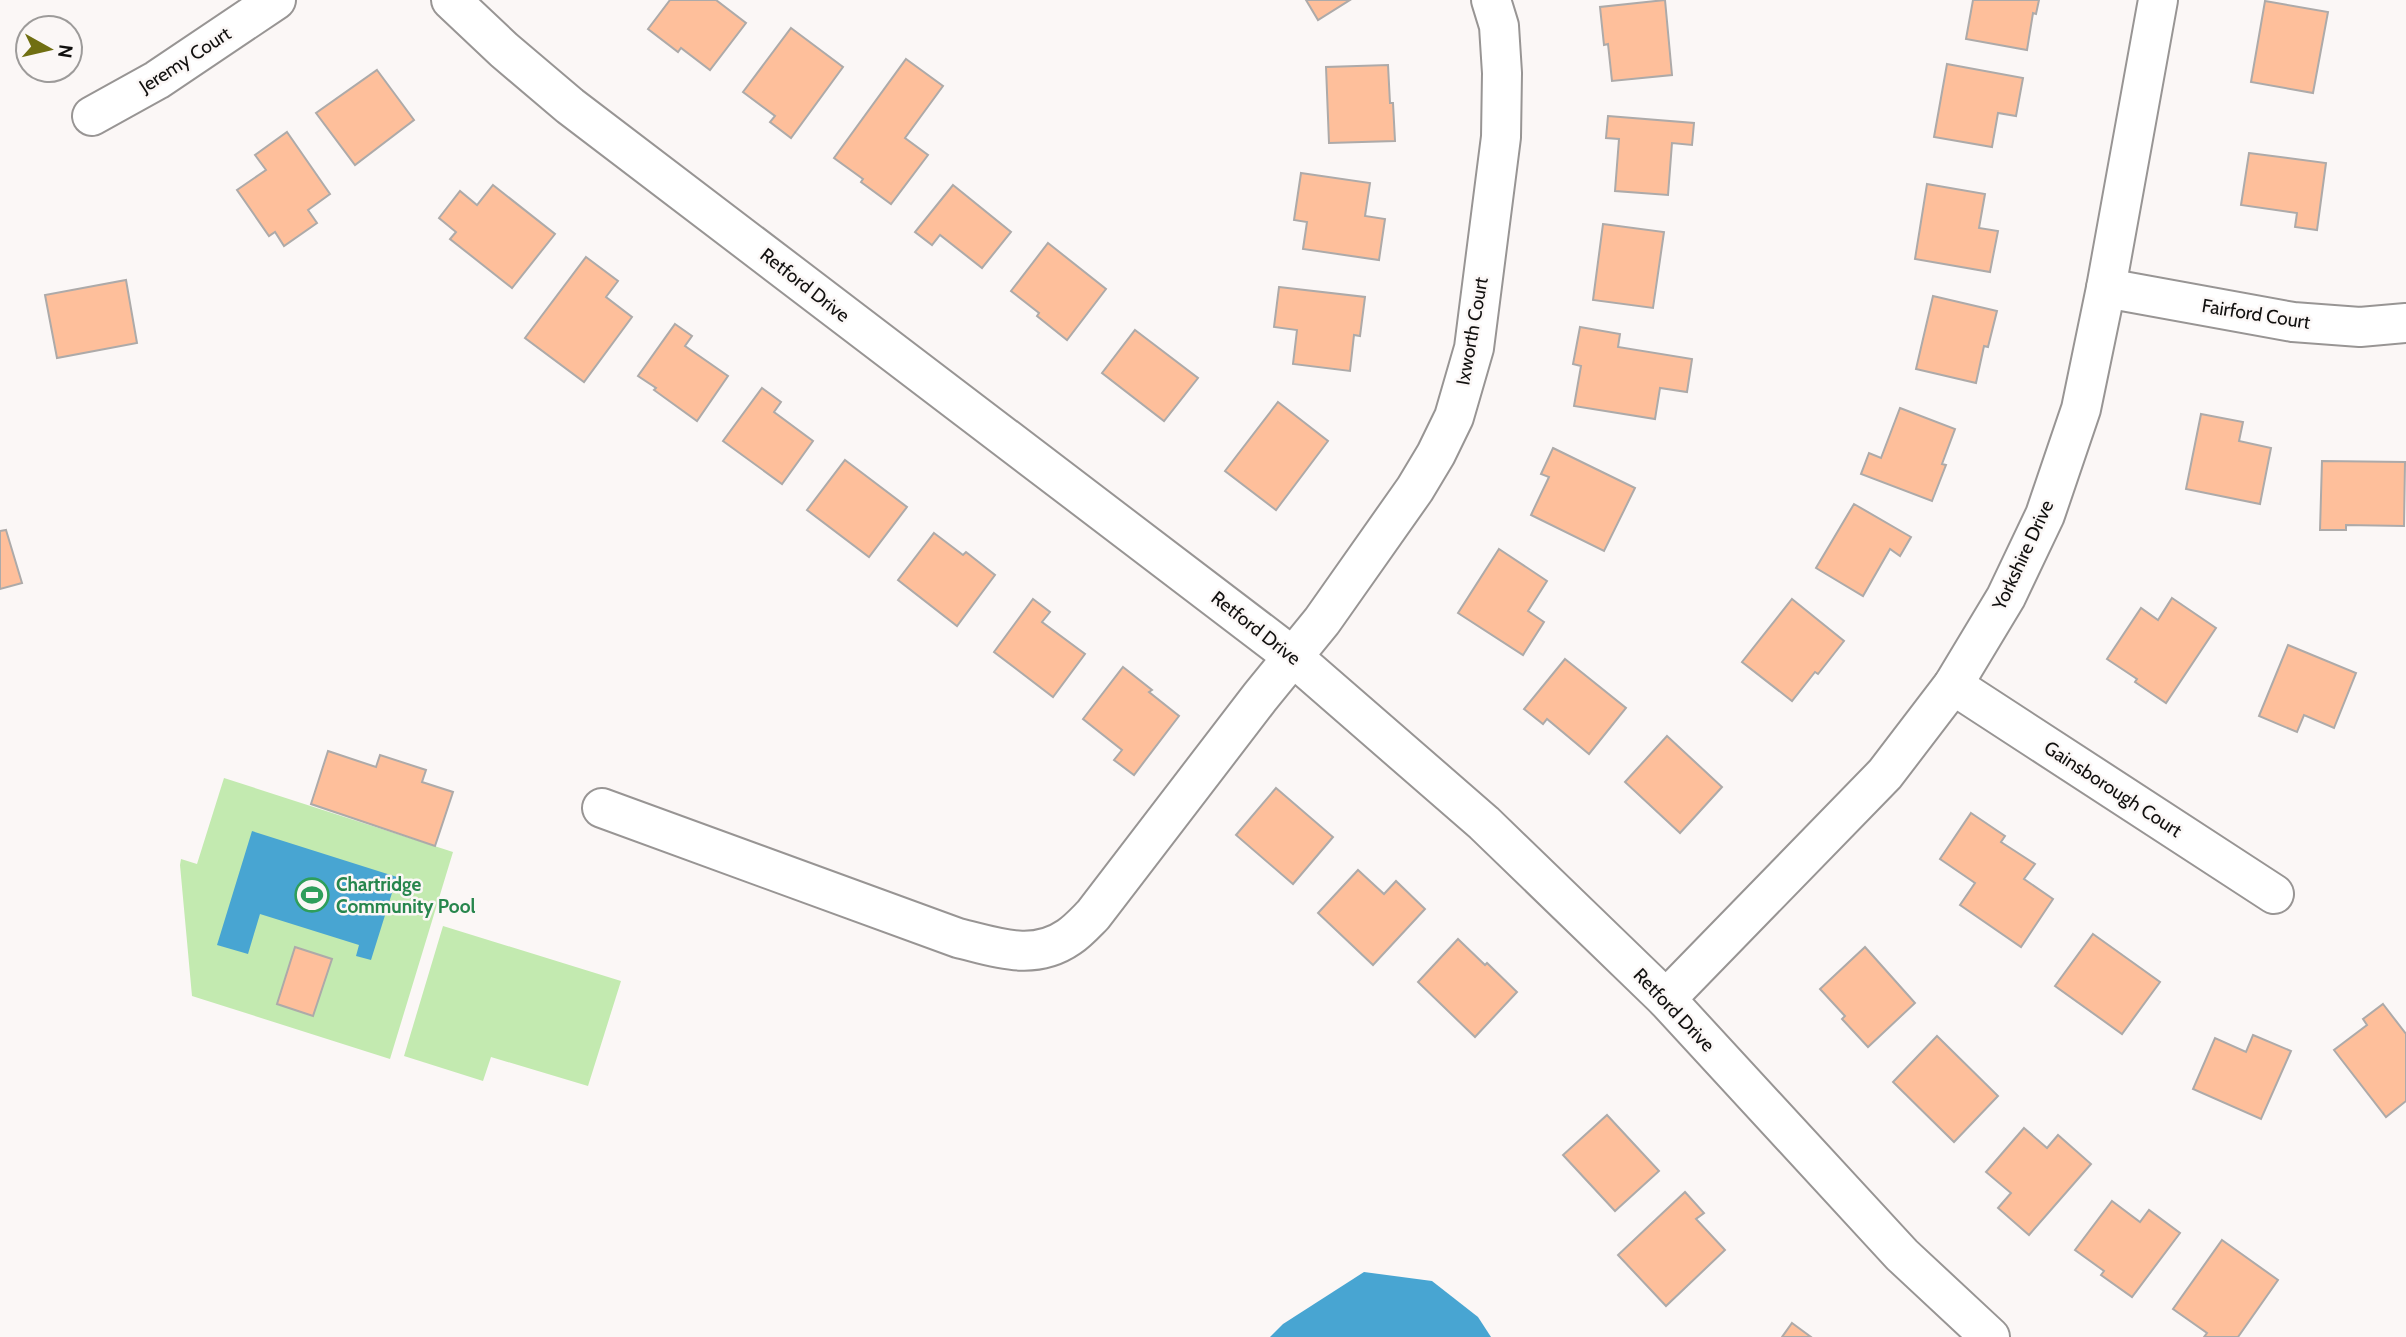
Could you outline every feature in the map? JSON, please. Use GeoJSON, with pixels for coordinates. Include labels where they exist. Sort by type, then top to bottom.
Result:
{"type":"FeatureCollection","features":[{"type":"Feature","properties":{"kind":"street","name":"Jeremy Court"},"geometry":{"type":"LineString","coordinates":[[92,116],[157,80],[275,0]]}},
{"type":"Feature","properties":{"kind":"street","name":"Retford Drive"},"geometry":{"type":"LineString","coordinates":[[451,0],[570,106],[1292,656],[1484,822],[1665,999],[1902,1255],[1990,1337]]}},
{"type":"Feature","properties":{"kind":"street","name":"Ixworth Court"},"geometry":{"type":"LineString","coordinates":[[602,808],[958,938],[1017,952],[1045,948],[1068,938],[1093,915],[1292,656],[1322,621],[1415,489],[1454,417],[1474,348],[1501,137],[1500,38],[1491,0]]}},
{"type":"Feature","properties":{"kind":"street","name":"Yorkshire Drive"},"geometry":{"type":"LineString","coordinates":[[1665,999],[1885,774],[1953,685],[2006,597],[2045,515],[2081,409],[2106,288],[2158,0]]}},
{"type":"Feature","properties":{"kind":"street","name":"Fairford Court"},"geometry":{"type":"LineString","coordinates":[[2106,288],[2293,322],[2360,327],[2406,323]]}},
{"type":"Feature","properties":{"kind":"street","name":"Gainsborough Court"},"geometry":{"type":"LineString","coordinates":[[1953,685],[2274,894]]}},
{"type":"Feature","properties":{"kind":"green space"},"geometry":{"type":"Polygon","coordinates":[[[224,778],[453,852],[390,1059],[192,996],[180,865],[181,859],[197,864],[224,778]]]}},
{"type":"Feature","properties":{"kind":"green space"},"geometry":{"type":"Polygon","coordinates":[[[443,926],[621,981],[588,1086],[491,1057],[483,1081],[404,1056],[443,926]]]}},
{"type":"Feature","properties":{"kind":"water","name":"Chartridge Community Pool"},"geometry":{"type":"Polygon","coordinates":[[[252,831],[397,877],[371,960],[356,956],[359,945],[260,914],[248,954],[217,945],[252,831]]]}},
{"type":"Feature","properties":{"kind":"water"},"geometry":{"type":"Polygon","coordinates":[[[1364,1272],[1432,1281],[1478,1317],[1491,1337],[1270,1337],[1283,1324],[1364,1272]]]}},
{"type":"Feature","properties":{"kind":"building"},"geometry":{"type":"Polygon","coordinates":[[[670,0],[716,0],[746,23],[710,70],[681,48],[678,52],[648,29],[670,0]]]}},
{"type":"Feature","properties":{"kind":"building"},"geometry":{"type":"Polygon","coordinates":[[[1306,0],[1350,0],[1318,20],[1306,0]]]}},
{"type":"Feature","properties":{"kind":"building"},"geometry":{"type":"Polygon","coordinates":[[[1665,0],[1672,75],[1612,81],[1608,44],[1604,45],[1600,7],[1665,0]]]}},
{"type":"Feature","properties":{"kind":"building"},"geometry":{"type":"Polygon","coordinates":[[[1973,0],[2039,0],[2036,14],[2033,13],[2027,50],[1966,39],[1973,0]]]}},
{"type":"Feature","properties":{"kind":"building"},"geometry":{"type":"Polygon","coordinates":[[[2265,1],[2328,12],[2313,93],[2251,82],[2265,1]]]}},
{"type":"Feature","properties":{"kind":"building"},"geometry":{"type":"Polygon","coordinates":[[[791,28],[843,67],[791,138],[770,122],[775,116],[743,92],[791,28]]]}},
{"type":"Feature","properties":{"kind":"building"},"geometry":{"type":"Polygon","coordinates":[[[906,59],[943,86],[905,138],[928,155],[891,204],[834,158],[906,59]]]}},
{"type":"Feature","properties":{"kind":"building"},"geometry":{"type":"Polygon","coordinates":[[[1947,64],[2023,78],[2016,116],[1998,113],[1992,147],[1934,137],[1947,64]]]}},
{"type":"Feature","properties":{"kind":"building"},"geometry":{"type":"Polygon","coordinates":[[[1388,65],[1395,141],[1329,143],[1326,67],[1388,65]]]}},
{"type":"Feature","properties":{"kind":"building"},"geometry":{"type":"Polygon","coordinates":[[[377,70],[414,120],[355,165],[316,113],[377,70]]]}},
{"type":"Feature","properties":{"kind":"building"},"geometry":{"type":"Polygon","coordinates":[[[1608,116],[1694,123],[1692,145],[1672,143],[1668,195],[1615,191],[1619,139],[1606,138],[1608,116]]]}},
{"type":"Feature","properties":{"kind":"building"},"geometry":{"type":"Polygon","coordinates":[[[287,132],[330,194],[308,210],[317,223],[284,246],[275,232],[269,236],[237,190],[266,170],[255,155],[287,132]]]}},
{"type":"Feature","properties":{"kind":"building"},"geometry":{"type":"Polygon","coordinates":[[[2249,153],[2326,163],[2317,230],[2295,227],[2297,213],[2241,205],[2249,153]]]}},
{"type":"Feature","properties":{"kind":"building"},"geometry":{"type":"Polygon","coordinates":[[[1301,173],[1370,183],[1365,216],[1385,219],[1379,260],[1303,249],[1307,222],[1294,220],[1301,173]]]}},
{"type":"Feature","properties":{"kind":"building"},"geometry":{"type":"Polygon","coordinates":[[[1927,184],[1985,194],[1979,228],[1998,231],[1990,272],[1915,259],[1927,184]]]}},
{"type":"Feature","properties":{"kind":"building"},"geometry":{"type":"Polygon","coordinates":[[[493,185],[555,234],[512,288],[450,239],[456,232],[439,218],[460,191],[477,205],[493,185]]]}},
{"type":"Feature","properties":{"kind":"building"},"geometry":{"type":"Polygon","coordinates":[[[953,185],[1011,232],[982,268],[940,235],[932,245],[915,232],[953,185]]]}},
{"type":"Feature","properties":{"kind":"building"},"geometry":{"type":"Polygon","coordinates":[[[1603,224],[1664,232],[1653,308],[1593,300],[1603,224]]]}},
{"type":"Feature","properties":{"kind":"building"},"geometry":{"type":"Polygon","coordinates":[[[1048,243],[1106,289],[1067,340],[1011,291],[1048,243]]]}},
{"type":"Feature","properties":{"kind":"building"},"geometry":{"type":"Polygon","coordinates":[[[586,257],[618,281],[606,297],[632,317],[584,382],[525,338],[586,257]]]}},
{"type":"Feature","properties":{"kind":"building"},"geometry":{"type":"Polygon","coordinates":[[[126,280],[137,343],[57,358],[45,295],[126,280]]]}},
{"type":"Feature","properties":{"kind":"building"},"geometry":{"type":"Polygon","coordinates":[[[1279,287],[1365,297],[1360,336],[1354,335],[1350,371],[1293,364],[1297,330],[1274,327],[1279,287]]]}},
{"type":"Feature","properties":{"kind":"building"},"geometry":{"type":"Polygon","coordinates":[[[1933,296],[1997,311],[1988,347],[1984,346],[1976,383],[1916,369],[1933,296]]]}},
{"type":"Feature","properties":{"kind":"building"},"geometry":{"type":"Polygon","coordinates":[[[675,324],[692,336],[685,346],[728,376],[697,421],[638,376],[675,324]]]}},
{"type":"Feature","properties":{"kind":"building"},"geometry":{"type":"Polygon","coordinates":[[[1580,327],[1620,334],[1618,347],[1692,359],[1687,392],[1660,388],[1655,419],[1574,406],[1581,366],[1573,364],[1580,327]]]}},
{"type":"Feature","properties":{"kind":"building"},"geometry":{"type":"Polygon","coordinates":[[[1135,330],[1198,378],[1164,421],[1102,373],[1135,330]]]}},
{"type":"Feature","properties":{"kind":"building"},"geometry":{"type":"Polygon","coordinates":[[[762,388],[781,402],[774,412],[813,441],[782,484],[723,441],[762,388]]]}},
{"type":"Feature","properties":{"kind":"building"},"geometry":{"type":"Polygon","coordinates":[[[1278,402],[1328,441],[1276,510],[1225,471],[1278,402]]]}},
{"type":"Feature","properties":{"kind":"building"},"geometry":{"type":"Polygon","coordinates":[[[1900,408],[1955,429],[1942,464],[1946,465],[1932,501],[1861,474],[1869,453],[1881,458],[1900,408]]]}},
{"type":"Feature","properties":{"kind":"building"},"geometry":{"type":"Polygon","coordinates":[[[2201,414],[2243,422],[2239,441],[2271,448],[2260,504],[2186,489],[2201,414]]]}},
{"type":"Feature","properties":{"kind":"building"},"geometry":{"type":"Polygon","coordinates":[[[1553,448],[1635,488],[1604,551],[1531,515],[1549,477],[1541,474],[1553,448]]]}},
{"type":"Feature","properties":{"kind":"building"},"geometry":{"type":"Polygon","coordinates":[[[845,460],[907,507],[869,557],[807,510],[845,460]]]}},
{"type":"Feature","properties":{"kind":"building"},"geometry":{"type":"Polygon","coordinates":[[[2322,461],[2405,462],[2404,526],[2346,525],[2346,530],[2320,530],[2322,461]]]}},
{"type":"Feature","properties":{"kind":"building"},"geometry":{"type":"Polygon","coordinates":[[[1854,504],[1911,537],[1900,556],[1890,549],[1863,596],[1816,568],[1854,504]]]}},
{"type":"Feature","properties":{"kind":"building"},"geometry":{"type":"Polygon","coordinates":[[[6,530],[22,583],[0,589],[0,531],[6,530]]]}},
{"type":"Feature","properties":{"kind":"building"},"geometry":{"type":"Polygon","coordinates":[[[934,533],[963,555],[966,552],[995,575],[957,626],[898,580],[934,533]]]}},
{"type":"Feature","properties":{"kind":"building"},"geometry":{"type":"Polygon","coordinates":[[[1499,549],[1547,581],[1528,611],[1544,622],[1523,655],[1458,613],[1499,549]]]}},
{"type":"Feature","properties":{"kind":"building"},"geometry":{"type":"Polygon","coordinates":[[[2172,598],[2216,628],[2166,703],[2107,659],[2141,608],[2158,620],[2172,598]]]}},
{"type":"Feature","properties":{"kind":"building"},"geometry":{"type":"Polygon","coordinates":[[[1033,599],[1050,612],[1042,622],[1085,654],[1053,697],[994,652],[1033,599]]]}},
{"type":"Feature","properties":{"kind":"building"},"geometry":{"type":"Polygon","coordinates":[[[1792,599],[1844,641],[1792,701],[1742,662],[1792,599]]]}},
{"type":"Feature","properties":{"kind":"building"},"geometry":{"type":"Polygon","coordinates":[[[2288,645],[2356,673],[2334,728],[2304,715],[2297,732],[2259,716],[2288,645]]]}},
{"type":"Feature","properties":{"kind":"building"},"geometry":{"type":"Polygon","coordinates":[[[1565,659],[1626,708],[1589,754],[1547,719],[1543,724],[1524,709],[1565,659]]]}},
{"type":"Feature","properties":{"kind":"building"},"geometry":{"type":"Polygon","coordinates":[[[1123,667],[1179,716],[1134,775],[1114,760],[1122,750],[1083,719],[1123,667]]]}},
{"type":"Feature","properties":{"kind":"building"},"geometry":{"type":"Polygon","coordinates":[[[1667,736],[1722,787],[1680,833],[1625,782],[1667,736]]]}},
{"type":"Feature","properties":{"kind":"building"},"geometry":{"type":"Polygon","coordinates":[[[328,751],[376,767],[380,755],[426,770],[422,782],[453,792],[435,846],[311,804],[328,751]]]}},
{"type":"Feature","properties":{"kind":"building"},"geometry":{"type":"Polygon","coordinates":[[[1276,788],[1333,837],[1293,884],[1236,835],[1276,788]]]}},
{"type":"Feature","properties":{"kind":"building"},"geometry":{"type":"Polygon","coordinates":[[[1971,813],[2005,836],[2001,842],[2035,864],[2024,879],[2053,899],[2021,947],[1960,905],[1975,883],[1940,859],[1971,813]]]}},
{"type":"Feature","properties":{"kind":"building"},"geometry":{"type":"Polygon","coordinates":[[[1358,870],[1384,894],[1396,881],[1425,909],[1373,965],[1318,913],[1358,870]]]}},
{"type":"Feature","properties":{"kind":"building"},"geometry":{"type":"Polygon","coordinates":[[[2093,934],[2160,982],[2122,1034],[2055,986],[2093,934]]]}},
{"type":"Feature","properties":{"kind":"building"},"geometry":{"type":"Polygon","coordinates":[[[1458,939],[1517,992],[1475,1037],[1418,982],[1458,939]]]}},
{"type":"Feature","properties":{"kind":"building"},"geometry":{"type":"Polygon","coordinates":[[[295,947],[332,959],[313,1016],[277,1004],[295,947]]]}},
{"type":"Feature","properties":{"kind":"building"},"geometry":{"type":"Polygon","coordinates":[[[1865,947],[1915,1003],[1868,1047],[1842,1019],[1845,1016],[1820,989],[1865,947]]]}},
{"type":"Feature","properties":{"kind":"building"},"geometry":{"type":"Polygon","coordinates":[[[2383,1004],[2406,1034],[2406,1101],[2386,1117],[2334,1050],[2367,1025],[2363,1019],[2383,1004]]]}},
{"type":"Feature","properties":{"kind":"building"},"geometry":{"type":"Polygon","coordinates":[[[2253,1035],[2291,1051],[2261,1119],[2193,1089],[2215,1038],[2246,1052],[2253,1035]]]}},
{"type":"Feature","properties":{"kind":"building"},"geometry":{"type":"Polygon","coordinates":[[[1937,1036],[1998,1096],[1954,1142],[1893,1082],[1937,1036]]]}},
{"type":"Feature","properties":{"kind":"building"},"geometry":{"type":"Polygon","coordinates":[[[1607,1115],[1659,1171],[1615,1211],[1563,1155],[1607,1115]]]}},
{"type":"Feature","properties":{"kind":"building"},"geometry":{"type":"Polygon","coordinates":[[[2024,1128],[2047,1148],[2058,1135],[2091,1164],[2029,1235],[1998,1208],[2011,1193],[1986,1172],[2024,1128]]]}},
{"type":"Feature","properties":{"kind":"building"},"geometry":{"type":"Polygon","coordinates":[[[1685,1192],[1704,1213],[1696,1219],[1725,1250],[1666,1306],[1618,1255],[1685,1192]]]}},
{"type":"Feature","properties":{"kind":"building"},"geometry":{"type":"Polygon","coordinates":[[[2112,1201],[2140,1222],[2149,1210],[2180,1233],[2132,1297],[2101,1275],[2104,1271],[2075,1250],[2112,1201]]]}},
{"type":"Feature","properties":{"kind":"building"},"geometry":{"type":"Polygon","coordinates":[[[2222,1240],[2278,1280],[2238,1337],[2204,1337],[2207,1333],[2173,1309],[2222,1240]]]}},
{"type":"Feature","properties":{"kind":"building"},"geometry":{"type":"Polygon","coordinates":[[[1792,1323],[1811,1337],[1782,1337],[1792,1323]]]}},
{"type":"Feature","properties":{"kind":"place","name":"Chartridge Community Pool"},"geometry":{"type":"Point","coordinates":[312,895]}}]}
